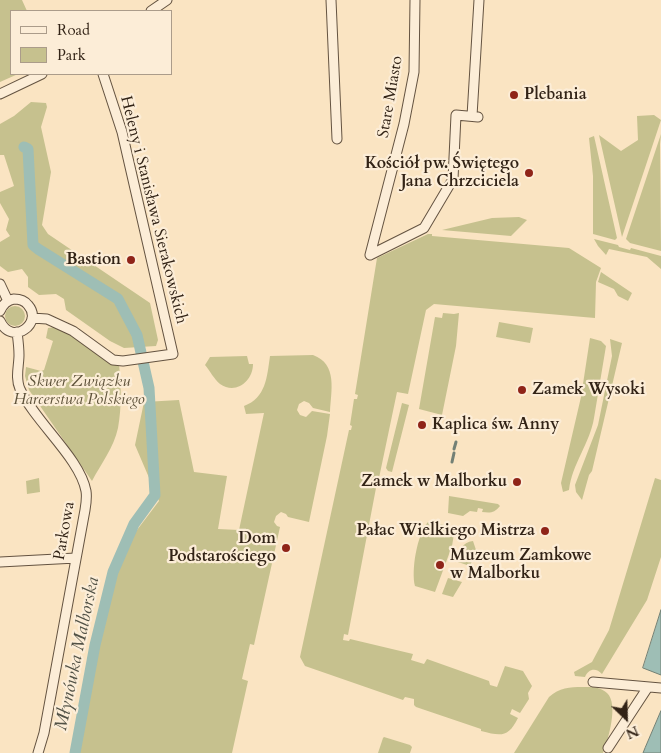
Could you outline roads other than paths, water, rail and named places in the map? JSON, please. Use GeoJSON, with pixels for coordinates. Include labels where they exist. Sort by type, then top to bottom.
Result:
{"type":"FeatureCollection","features":[{"type":"Feature","properties":{"kind":"street"},"geometry":{"type":"LineString","coordinates":[[152,10],[167,0]]}},
{"type":"Feature","properties":{"kind":"street"},"geometry":{"type":"LineString","coordinates":[[331,0],[337,139]]}},
{"type":"Feature","properties":{"kind":"street","name":"Stare Miasto"},"geometry":{"type":"LineString","coordinates":[[415,0],[414,72],[404,124],[370,255],[424,228],[453,178],[456,115],[475,116],[478,0]]}},
{"type":"Feature","properties":{"kind":"street"},"geometry":{"type":"LineString","coordinates":[[0,94],[40,75]]}},
{"type":"Feature","properties":{"kind":"street","name":"Heleny i Stanisława Sierakowskich"},"geometry":{"type":"LineString","coordinates":[[32,318],[47,319],[58,323],[73,331],[112,360],[123,361],[169,354],[122,132],[103,75]]}},
{"type":"Feature","properties":{"kind":"street"},"geometry":{"type":"LineString","coordinates":[[0,284],[8,301]]}},
{"type":"Feature","properties":{"kind":"street"},"geometry":{"type":"LineString","coordinates":[[0,311],[8,301],[18,299],[30,308],[32,318],[29,326],[16,332],[8,330],[0,321]]}},
{"type":"Feature","properties":{"kind":"street","name":"Parkowa"},"geometry":{"type":"LineString","coordinates":[[16,332],[20,388],[29,405],[70,460],[84,484],[86,500],[44,733],[38,753]]}},
{"type":"Feature","properties":{"kind":"street"},"geometry":{"type":"LineString","coordinates":[[0,562],[76,558]]}},
{"type":"Feature","properties":{"kind":"street"},"geometry":{"type":"LineString","coordinates":[[593,682],[661,688]]}},
{"type":"Feature","properties":{"kind":"street"},"geometry":{"type":"LineString","coordinates":[[608,748],[648,686]]}},
{"type":"Feature","properties":{"kind":"water"},"geometry":{"type":"Polygon","coordinates":[[[661,610],[661,675],[643,668],[661,610]]]}},
{"type":"Feature","properties":{"kind":"water"},"geometry":{"type":"Polygon","coordinates":[[[661,711],[661,753],[643,753],[645,748],[661,711]]]}},
{"type":"Feature","properties":{"kind":"waterway","name":"Młynówka Malborska"},"geometry":{"type":"LineString","coordinates":[[24,147],[28,149],[33,245],[118,299],[137,335],[149,388],[155,495],[134,524],[113,572],[95,645],[75,753]]}},
{"type":"Feature","properties":{"kind":"waterway"},"geometry":{"type":"LineString","coordinates":[[454,449],[456,442]]}},
{"type":"Feature","properties":{"kind":"waterway"},"geometry":{"type":"LineString","coordinates":[[452,462],[454,453]]}},
{"type":"Feature","properties":{"kind":"place","name":"Plebania"},"geometry":{"type":"Point","coordinates":[514,95]}},
{"type":"Feature","properties":{"kind":"place","name":"Kościół pw. Świętego Jana Chrzciciela"},"geometry":{"type":"Point","coordinates":[529,173]}},
{"type":"Feature","properties":{"kind":"place","name":"Bastion"},"geometry":{"type":"Point","coordinates":[131,260]}},
{"type":"Feature","properties":{"kind":"place","name":"Zamek Wysoki"},"geometry":{"type":"Point","coordinates":[522,390]}},
{"type":"Feature","properties":{"kind":"place","name":"Kaplica św. Anny"},"geometry":{"type":"Point","coordinates":[422,425]}},
{"type":"Feature","properties":{"kind":"place","name":"Zamek w Malborku"},"geometry":{"type":"Point","coordinates":[517,482]}},
{"type":"Feature","properties":{"kind":"place","name":"Pałac Wielkiego Mistrza"},"geometry":{"type":"Point","coordinates":[545,531]}},
{"type":"Feature","properties":{"kind":"place","name":"Dom Podstarościego"},"geometry":{"type":"Point","coordinates":[286,548]}},
{"type":"Feature","properties":{"kind":"place","name":"Muzeum Zamkowe w Malborku"},"geometry":{"type":"Point","coordinates":[440,565]}},
{"type":"Feature","properties":{"kind":"park label","name":"Skwer Związku Harcerstwa Polskiego"},"geometry":{"type":"Point","coordinates":[79,391]}}]}
